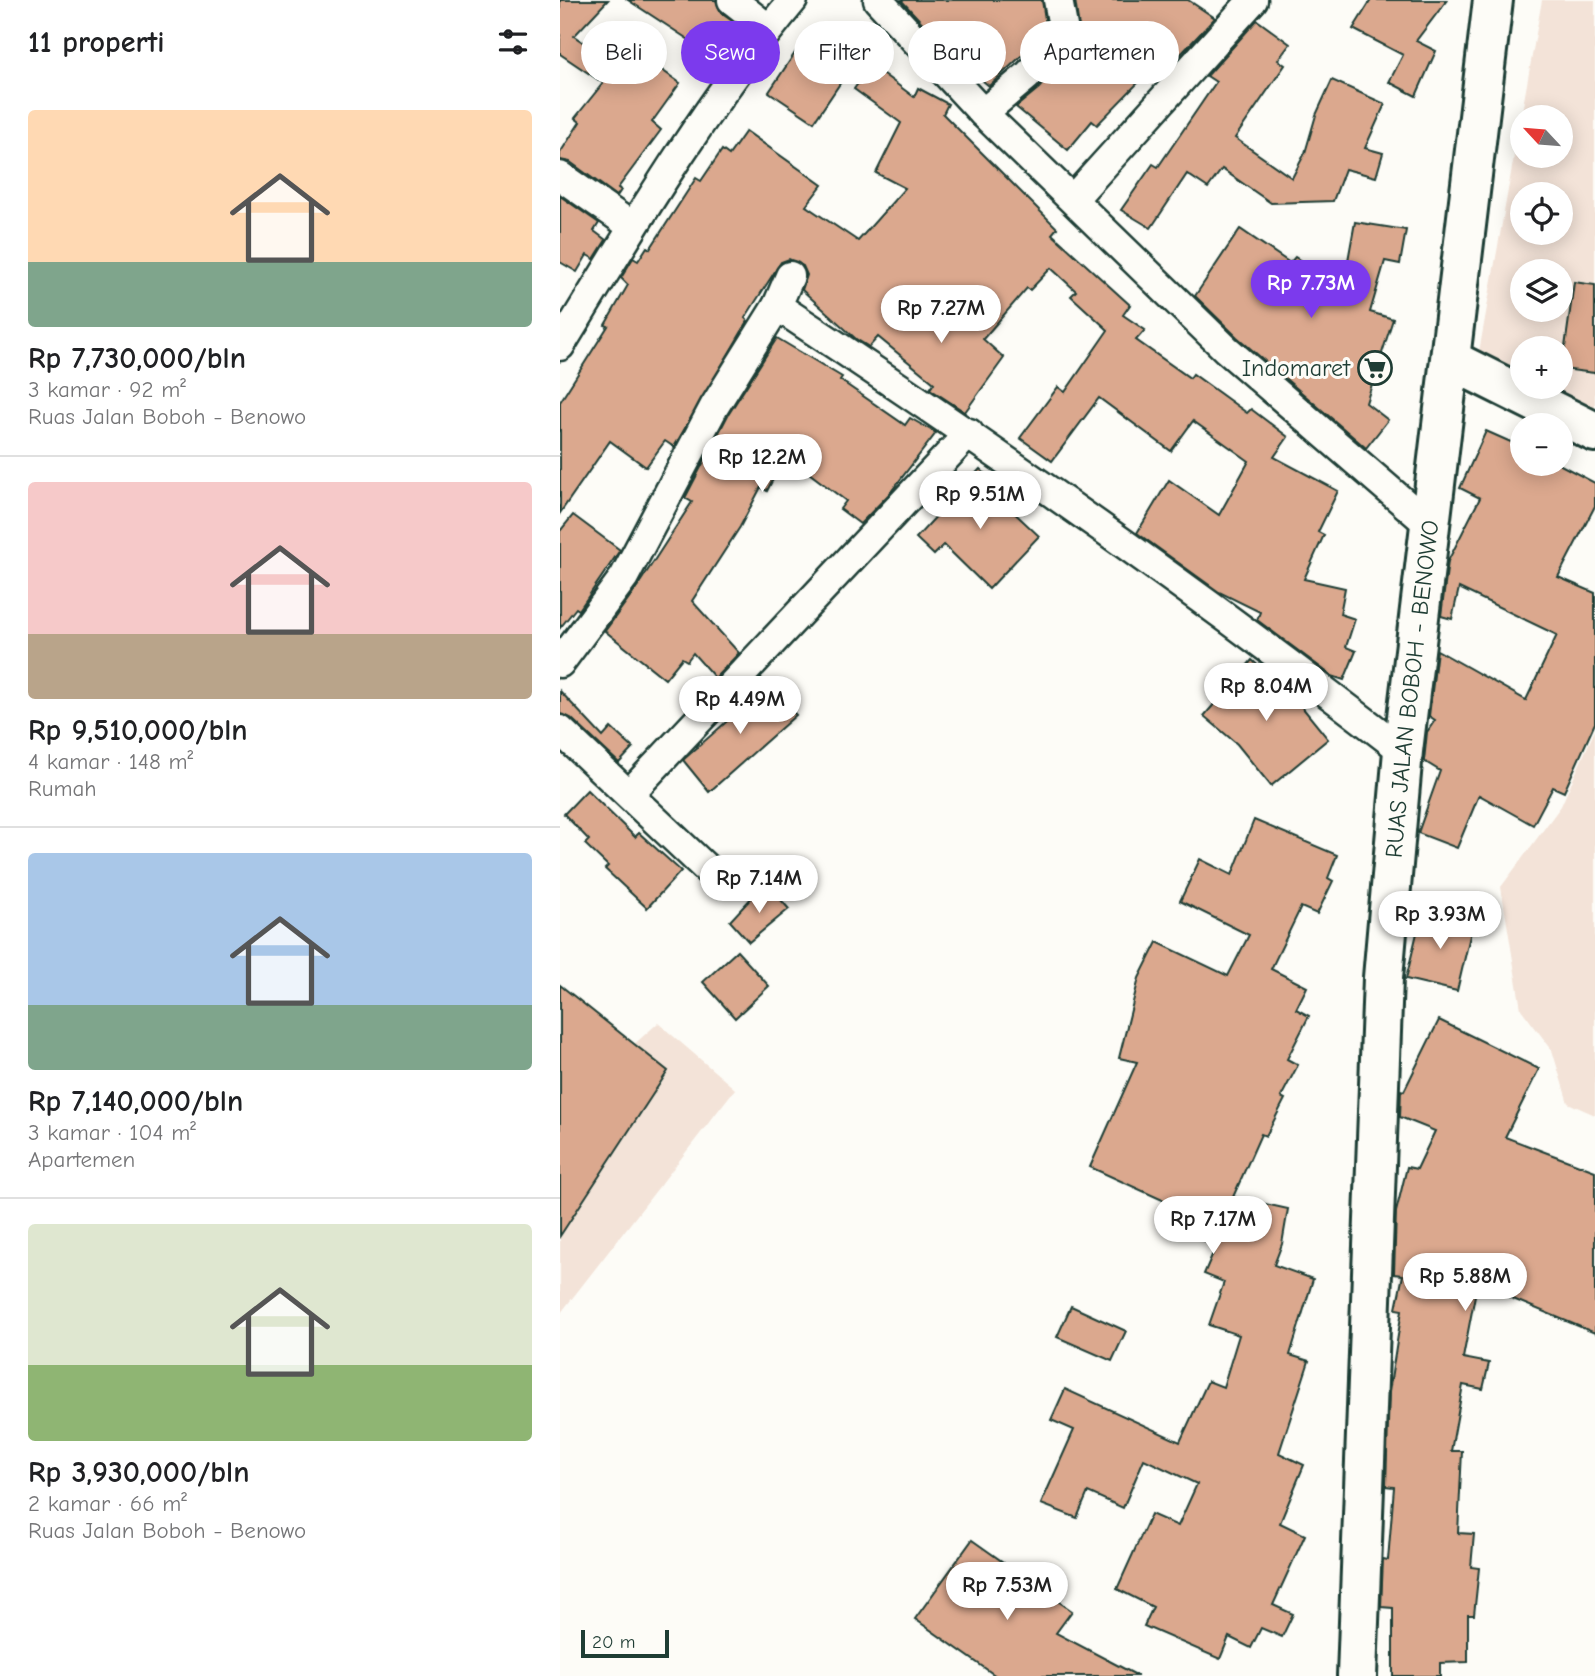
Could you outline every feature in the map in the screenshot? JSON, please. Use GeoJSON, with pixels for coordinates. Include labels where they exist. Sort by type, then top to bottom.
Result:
{"type":"FeatureCollection","features":[{"type":"Feature","properties":{"kind":"main road","name":"RUAS JALAN BOBOH - BENOWO"},"geometry":{"type":"LineString","coordinates":[[1357,1676],[1383,978],[1404,751],[1493,0]]}},
{"type":"Feature","properties":{"kind":"main road"},"geometry":{"type":"LineString","coordinates":[[1451,360],[1595,432]]}},
{"type":"Feature","properties":{"kind":"street"},"geometry":{"type":"LineString","coordinates":[[732,0],[759,21]]}},
{"type":"Feature","properties":{"kind":"street"},"geometry":{"type":"LineString","coordinates":[[776,21],[793,0]]}},
{"type":"Feature","properties":{"kind":"street"},"geometry":{"type":"LineString","coordinates":[[878,0],[983,113],[1226,349],[1432,527]]}},
{"type":"Feature","properties":{"kind":"street"},"geometry":{"type":"LineString","coordinates":[[983,113],[1027,76],[1065,37],[1058,0]]}},
{"type":"Feature","properties":{"kind":"street"},"geometry":{"type":"LineString","coordinates":[[1073,199],[1253,0]]}},
{"type":"Feature","properties":{"kind":"street"},"geometry":{"type":"LineString","coordinates":[[560,346],[633,227],[727,84]]}},
{"type":"Feature","properties":{"kind":"street"},"geometry":{"type":"LineString","coordinates":[[560,176],[633,227]]}},
{"type":"Feature","properties":{"kind":"street"},"geometry":{"type":"LineString","coordinates":[[560,663],[624,577],[714,407],[777,306],[790,276]]}},
{"type":"Feature","properties":{"kind":"street"},"geometry":{"type":"LineString","coordinates":[[777,306],[969,433],[1318,685],[1404,751]]}},
{"type":"Feature","properties":{"kind":"street"},"geometry":{"type":"LineString","coordinates":[[630,793],[969,433]]}},
{"type":"Feature","properties":{"kind":"street"},"geometry":{"type":"LineString","coordinates":[[560,730],[630,793],[708,870]]}},
{"type":"Feature","properties":{"kind":"shaded area"},"geometry":{"type":"Polygon","coordinates":[[[1542,0],[1595,0],[1595,419],[1561,399],[1573,399],[1573,336],[1510,336],[1510,370],[1479,352],[1512,168],[1573,168],[1573,105],[1523,105],[1542,0]]]}},
{"type":"Feature","properties":{"kind":"shaded area"},"geometry":{"type":"Polygon","coordinates":[[[1595,730],[1595,1115],[1568,1103],[1552,1050],[1521,1009],[1501,887],[1561,806],[1595,730]]]}},
{"type":"Feature","properties":{"kind":"shaded area"},"geometry":{"type":"Polygon","coordinates":[[[658,1023],[735,1089],[560,1314],[560,1110],[658,1023]]]}},
{"type":"Feature","properties":{"kind":"building"},"geometry":{"type":"Polygon","coordinates":[[[560,0],[608,0],[588,21],[581,21],[581,29],[574,36],[581,41],[581,68],[560,54],[560,0]]]}},
{"type":"Feature","properties":{"kind":"building"},"geometry":{"type":"Polygon","coordinates":[[[628,0],[716,0],[721,13],[732,21],[681,21],[681,35],[667,26],[667,21],[660,21],[628,0]]]}},
{"type":"Feature","properties":{"kind":"building"},"geometry":{"type":"Polygon","coordinates":[[[901,0],[1042,0],[1045,21],[1020,21],[1020,57],[1006,70],[1006,21],[921,21],[901,0]]]}},
{"type":"Feature","properties":{"kind":"building"},"geometry":{"type":"Polygon","coordinates":[[[1075,0],[1188,0],[1215,18],[1180,55],[1179,21],[1078,21],[1075,0]]]}},
{"type":"Feature","properties":{"kind":"building"},"geometry":{"type":"Polygon","coordinates":[[[1371,0],[1447,0],[1416,41],[1436,51],[1416,96],[1389,82],[1403,55],[1353,29],[1371,0]]]}},
{"type":"Feature","properties":{"kind":"building"},"geometry":{"type":"Polygon","coordinates":[[[1257,20],[1290,44],[1278,60],[1285,65],[1235,138],[1292,178],[1305,153],[1316,115],[1332,80],[1385,104],[1365,148],[1383,153],[1376,177],[1345,169],[1333,201],[1271,203],[1222,169],[1208,188],[1187,174],[1151,228],[1121,210],[1153,164],[1158,167],[1216,82],[1207,76],[1257,20]]]}},
{"type":"Feature","properties":{"kind":"building"},"geometry":{"type":"Polygon","coordinates":[[[794,54],[794,84],[840,84],[814,122],[769,92],[774,84],[780,84],[780,76],[794,54]]]}},
{"type":"Feature","properties":{"kind":"building"},"geometry":{"type":"Polygon","coordinates":[[[667,74],[680,83],[652,122],[661,130],[618,188],[621,190],[617,196],[570,162],[560,160],[560,153],[580,122],[575,118],[602,84],[667,84],[667,74]]]}},
{"type":"Feature","properties":{"kind":"building"},"geometry":{"type":"Polygon","coordinates":[[[894,82],[914,97],[918,88],[948,104],[943,114],[1057,228],[1052,234],[1130,305],[1123,315],[1145,330],[1136,340],[1190,378],[1193,374],[1247,413],[1251,409],[1288,437],[1274,457],[1338,491],[1318,532],[1324,535],[1304,579],[1345,588],[1340,614],[1355,619],[1346,647],[1356,651],[1344,680],[1332,676],[1257,620],[1260,612],[1219,592],[1137,533],[1169,480],[1219,515],[1249,461],[1193,421],[1171,451],[1099,398],[1052,461],[1020,438],[1058,387],[1065,392],[1108,330],[1071,296],[1076,291],[1051,268],[1030,290],[1027,288],[983,339],[1004,358],[965,412],[930,389],[934,383],[878,337],[869,347],[856,339],[802,290],[807,275],[803,266],[789,259],[781,262],[745,318],[748,321],[674,447],[665,441],[646,467],[610,441],[560,513],[560,402],[608,326],[605,325],[628,285],[621,278],[633,258],[638,261],[647,247],[650,249],[696,178],[701,181],[722,150],[729,155],[746,131],[822,185],[806,206],[858,241],[905,188],[876,173],[901,123],[854,89],[858,84],[894,82]]]}},
{"type":"Feature","properties":{"kind":"building"},"geometry":{"type":"Polygon","coordinates":[[[1043,84],[1137,84],[1097,125],[1092,121],[1068,150],[1016,107],[1043,84]]]}},
{"type":"Feature","properties":{"kind":"building"},"geometry":{"type":"Polygon","coordinates":[[[560,196],[599,223],[594,231],[606,240],[594,259],[587,255],[577,272],[560,262],[560,196]]]}},
{"type":"Feature","properties":{"kind":"building"},"geometry":{"type":"Polygon","coordinates":[[[1355,222],[1406,230],[1400,264],[1385,261],[1370,312],[1393,319],[1366,403],[1388,420],[1366,448],[1237,337],[1195,296],[1240,229],[1290,263],[1295,257],[1343,288],[1355,222]]]}},
{"type":"Feature","properties":{"kind":"building"},"geometry":{"type":"Polygon","coordinates":[[[1574,282],[1595,285],[1595,373],[1573,370],[1573,336],[1567,336],[1568,322],[1573,322],[1574,282]]]}},
{"type":"Feature","properties":{"kind":"building"},"geometry":{"type":"Polygon","coordinates":[[[777,338],[842,377],[840,380],[905,425],[910,418],[936,433],[890,493],[860,524],[840,509],[846,501],[785,455],[767,491],[761,487],[740,527],[692,601],[739,653],[715,678],[693,653],[687,661],[682,658],[665,679],[605,631],[692,502],[685,498],[728,415],[777,338]]]}},
{"type":"Feature","properties":{"kind":"building"},"geometry":{"type":"Polygon","coordinates":[[[1486,431],[1510,442],[1510,476],[1573,476],[1573,471],[1595,483],[1595,506],[1558,577],[1595,593],[1595,723],[1564,792],[1553,787],[1533,825],[1479,795],[1457,848],[1418,833],[1440,771],[1424,761],[1427,732],[1435,720],[1429,716],[1437,650],[1526,700],[1557,635],[1459,588],[1452,619],[1441,616],[1448,561],[1480,498],[1460,488],[1486,431]]]}},
{"type":"Feature","properties":{"kind":"building"},"geometry":{"type":"Polygon","coordinates":[[[980,469],[998,486],[992,492],[1039,536],[989,589],[944,545],[934,555],[916,538],[980,469]]]}},
{"type":"Feature","properties":{"kind":"building"},"geometry":{"type":"Polygon","coordinates":[[[573,515],[620,550],[579,610],[576,608],[560,628],[560,531],[573,515]]]}},
{"type":"Feature","properties":{"kind":"building"},"geometry":{"type":"Polygon","coordinates":[[[1252,660],[1298,702],[1328,739],[1271,786],[1237,744],[1204,716],[1252,660]]]}},
{"type":"Feature","properties":{"kind":"building"},"geometry":{"type":"Polygon","coordinates":[[[761,678],[796,715],[709,792],[683,760],[742,708],[737,703],[761,678]]]}},
{"type":"Feature","properties":{"kind":"building"},"geometry":{"type":"Polygon","coordinates":[[[560,691],[603,737],[611,728],[633,748],[619,763],[571,718],[560,714],[560,691]]]}},
{"type":"Feature","properties":{"kind":"building"},"geometry":{"type":"Polygon","coordinates":[[[587,790],[635,837],[639,833],[681,871],[647,908],[605,869],[608,866],[585,844],[589,840],[564,814],[587,790]]]}},
{"type":"Feature","properties":{"kind":"building"},"geometry":{"type":"Polygon","coordinates":[[[1254,820],[1337,855],[1328,878],[1333,881],[1317,914],[1301,907],[1271,969],[1307,987],[1296,1009],[1309,1016],[1287,1059],[1298,1065],[1281,1097],[1285,1099],[1266,1136],[1261,1134],[1233,1197],[1288,1209],[1282,1244],[1274,1265],[1313,1279],[1290,1355],[1309,1361],[1279,1453],[1304,1465],[1280,1523],[1305,1535],[1273,1605],[1293,1614],[1282,1637],[1261,1628],[1251,1648],[1229,1637],[1220,1659],[1144,1626],[1153,1607],[1117,1589],[1151,1514],[1178,1526],[1197,1484],[1144,1459],[1123,1508],[1088,1492],[1077,1518],[1041,1504],[1074,1430],[1051,1420],[1065,1389],[1180,1442],[1208,1381],[1223,1387],[1239,1335],[1209,1325],[1224,1282],[1204,1274],[1216,1246],[1159,1220],[1167,1202],[1090,1167],[1137,1062],[1119,1058],[1139,978],[1157,942],[1228,976],[1249,935],[1180,901],[1200,859],[1232,875],[1254,820]]]}},
{"type":"Feature","properties":{"kind":"building"},"geometry":{"type":"Polygon","coordinates":[[[774,892],[789,909],[749,942],[730,921],[756,893],[768,897],[774,892]]]}},
{"type":"Feature","properties":{"kind":"building"},"geometry":{"type":"Polygon","coordinates":[[[1422,912],[1473,923],[1457,991],[1406,979],[1422,912]]]}},
{"type":"Feature","properties":{"kind":"building"},"geometry":{"type":"Polygon","coordinates":[[[737,951],[769,986],[735,1018],[703,982],[737,951]]]}},
{"type":"Feature","properties":{"kind":"building"},"geometry":{"type":"Polygon","coordinates":[[[560,985],[668,1071],[560,1236],[560,985]]]}},
{"type":"Feature","properties":{"kind":"building"},"geometry":{"type":"Polygon","coordinates":[[[1439,1020],[1539,1069],[1505,1137],[1595,1171],[1595,1333],[1506,1296],[1476,1290],[1463,1358],[1489,1363],[1483,1389],[1463,1385],[1451,1451],[1462,1451],[1458,1533],[1474,1534],[1471,1567],[1479,1568],[1474,1615],[1468,1615],[1468,1662],[1440,1663],[1440,1676],[1393,1676],[1393,1608],[1381,1607],[1383,1559],[1388,1560],[1394,1487],[1386,1486],[1389,1392],[1402,1310],[1396,1309],[1403,1275],[1394,1274],[1396,1212],[1407,1167],[1417,1169],[1435,1131],[1400,1117],[1401,1090],[1404,1091],[1439,1020]]]}},
{"type":"Feature","properties":{"kind":"building"},"geometry":{"type":"Polygon","coordinates":[[[1071,1306],[1126,1331],[1112,1361],[1057,1337],[1071,1306]]]}},
{"type":"Feature","properties":{"kind":"building"},"geometry":{"type":"Polygon","coordinates":[[[972,1540],[1072,1611],[1056,1633],[1138,1676],[996,1676],[915,1619],[972,1540]]]}},
{"type":"Feature","properties":{"kind":"place","name":"Indomaret"},"geometry":{"type":"Point","coordinates":[1375,368]}}]}
